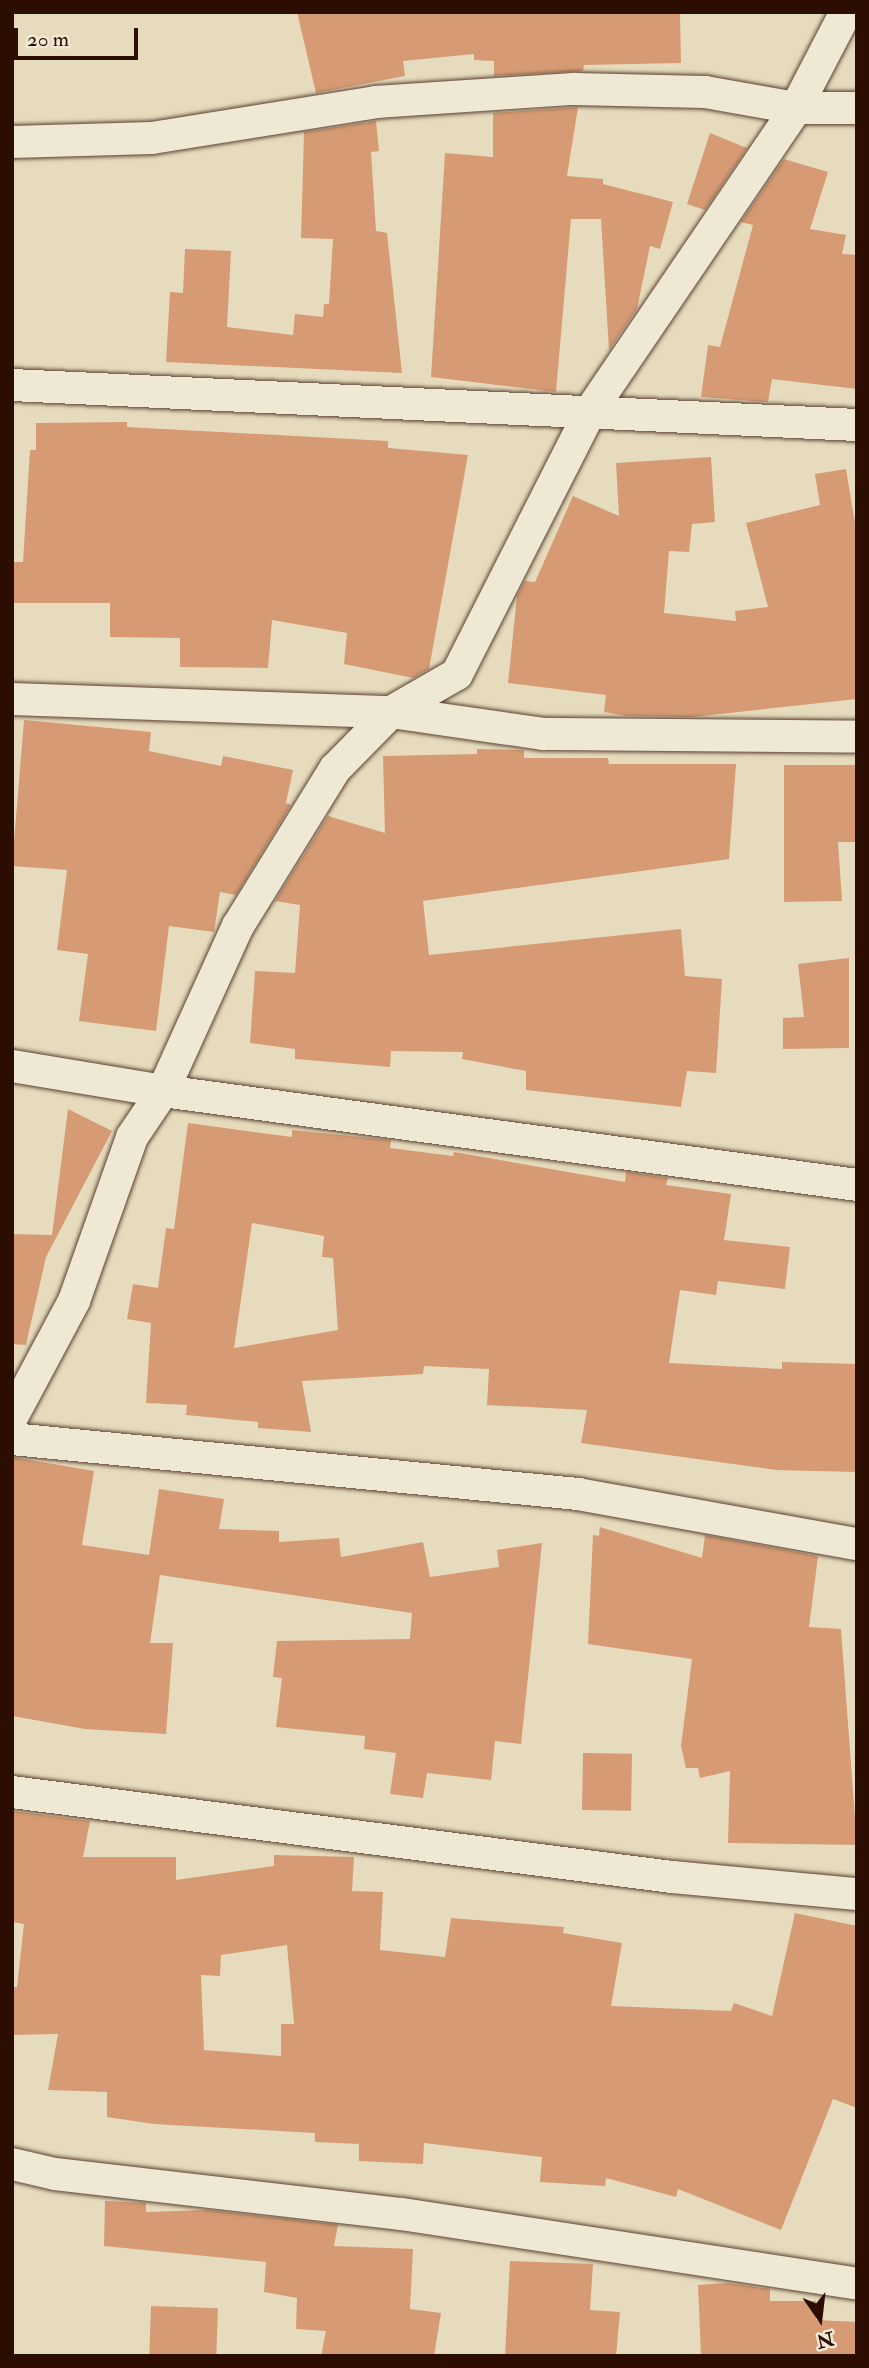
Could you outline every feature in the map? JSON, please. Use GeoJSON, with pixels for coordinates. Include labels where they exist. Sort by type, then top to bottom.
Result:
{"type":"FeatureCollection","features":[{"type":"Feature","properties":{"kind":"street"},"geometry":{"type":"LineString","coordinates":[[12,1417],[74,1301],[132,1137],[163,1091],[238,926],[335,769],[391,712],[457,674],[591,410],[796,108],[846,12]]}},
{"type":"Feature","properties":{"kind":"street"},"geometry":{"type":"LineString","coordinates":[[12,142],[152,138],[376,102],[574,89],[705,92],[796,108],[857,108]]}},
{"type":"Feature","properties":{"kind":"street"},"geometry":{"type":"LineString","coordinates":[[12,385],[591,410],[857,425]]}},
{"type":"Feature","properties":{"kind":"street"},"geometry":{"type":"LineString","coordinates":[[12,699],[391,712],[544,734],[857,737]]}},
{"type":"Feature","properties":{"kind":"street"},"geometry":{"type":"LineString","coordinates":[[12,1066],[163,1091],[857,1185]]}},
{"type":"Feature","properties":{"kind":"street"},"geometry":{"type":"LineString","coordinates":[[12,1439],[578,1494],[857,1544]]}},
{"type":"Feature","properties":{"kind":"street"},"geometry":{"type":"LineString","coordinates":[[12,1791],[646,1874],[857,1894]]}},
{"type":"Feature","properties":{"kind":"street"},"geometry":{"type":"LineString","coordinates":[[12,2164],[55,2174],[402,2214],[857,2284]]}},
{"type":"Feature","properties":{"kind":"building"},"geometry":{"type":"Polygon","coordinates":[[[297,12],[680,12],[681,63],[584,65],[583,71],[494,76],[494,61],[474,60],[474,54],[403,61],[405,76],[316,93],[297,12]]]}},
{"type":"Feature","properties":{"kind":"building"},"geometry":{"type":"Polygon","coordinates":[[[578,107],[567,176],[603,179],[603,184],[673,202],[660,249],[650,246],[637,309],[609,350],[601,219],[571,219],[556,392],[431,377],[445,153],[493,157],[493,113],[578,107]]]}},
{"type":"Feature","properties":{"kind":"building"},"geometry":{"type":"Polygon","coordinates":[[[376,121],[379,151],[371,152],[376,231],[387,233],[402,373],[166,362],[170,292],[183,293],[185,249],[231,251],[227,327],[293,335],[295,314],[323,317],[324,304],[329,304],[333,239],[301,238],[304,132],[376,121]]]}},
{"type":"Feature","properties":{"kind":"building"},"geometry":{"type":"Polygon","coordinates":[[[710,133],[747,148],[705,210],[687,204],[710,133]]]}},
{"type":"Feature","properties":{"kind":"building"},"geometry":{"type":"Polygon","coordinates":[[[784,159],[828,172],[810,229],[846,235],[842,254],[857,255],[857,389],[772,379],[768,402],[701,397],[708,345],[720,347],[753,225],[741,222],[784,159]]]}},
{"type":"Feature","properties":{"kind":"building"},"geometry":{"type":"Polygon","coordinates":[[[127,422],[127,427],[388,441],[388,448],[468,455],[429,669],[413,678],[344,664],[347,633],[272,620],[268,668],[180,667],[180,638],[110,637],[110,603],[12,603],[12,562],[23,562],[30,450],[36,450],[36,423],[127,422]]]}},
{"type":"Feature","properties":{"kind":"building"},"geometry":{"type":"Polygon","coordinates":[[[711,457],[715,522],[692,524],[689,552],[669,551],[664,613],[736,621],[735,611],[768,607],[746,523],[820,505],[815,474],[846,469],[857,535],[857,699],[692,717],[627,716],[604,712],[606,695],[508,683],[517,596],[525,581],[535,582],[573,496],[619,516],[616,463],[711,457]]]}},
{"type":"Feature","properties":{"kind":"building"},"geometry":{"type":"Polygon","coordinates":[[[24,720],[151,732],[149,751],[221,766],[223,756],[293,770],[286,803],[291,805],[236,895],[220,892],[214,932],[169,926],[156,1031],[79,1021],[88,954],[57,950],[67,870],[12,866],[24,720]]]}},
{"type":"Feature","properties":{"kind":"building"},"geometry":{"type":"Polygon","coordinates":[[[477,749],[524,750],[524,758],[608,758],[609,764],[736,764],[729,859],[423,901],[429,955],[681,929],[685,976],[722,979],[716,1073],[687,1071],[681,1107],[526,1090],[526,1071],[462,1059],[463,1052],[391,1051],[390,1067],[295,1059],[295,1049],[250,1043],[255,971],[295,973],[300,905],[275,901],[328,816],[385,833],[383,756],[477,754],[477,749]]]}},
{"type":"Feature","properties":{"kind":"building"},"geometry":{"type":"Polygon","coordinates":[[[784,765],[857,765],[857,842],[838,842],[842,901],[784,902],[784,765]]]}},
{"type":"Feature","properties":{"kind":"building"},"geometry":{"type":"Polygon","coordinates":[[[849,958],[849,1048],[783,1049],[783,1018],[804,1017],[798,964],[849,958]]]}},
{"type":"Feature","properties":{"kind":"building"},"geometry":{"type":"Polygon","coordinates":[[[68,1109],[112,1131],[46,1257],[26,1345],[12,1344],[12,1234],[52,1235],[68,1109]]]}},
{"type":"Feature","properties":{"kind":"building"},"geometry":{"type":"Polygon","coordinates":[[[188,1123],[292,1137],[292,1130],[391,1140],[390,1148],[453,1156],[454,1152],[625,1182],[626,1172],[668,1178],[666,1185],[731,1194],[724,1240],[790,1247],[785,1289],[718,1281],[716,1295],[680,1290],[669,1363],[782,1369],[782,1362],[857,1364],[857,1472],[776,1470],[581,1443],[587,1410],[487,1405],[489,1369],[424,1366],[423,1374],[302,1381],[311,1432],[258,1428],[258,1422],[186,1415],[187,1405],[146,1403],[151,1323],[127,1319],[133,1284],[158,1288],[166,1228],[174,1229],[188,1123]],[[252,1223],[234,1348],[338,1330],[333,1258],[322,1257],[324,1236],[252,1223]]]}},
{"type":"Feature","properties":{"kind":"building"},"geometry":{"type":"Polygon","coordinates":[[[12,1457],[94,1471],[82,1545],[149,1555],[159,1489],[224,1499],[219,1529],[279,1531],[279,1542],[339,1538],[341,1557],[423,1542],[430,1577],[499,1567],[497,1550],[542,1543],[521,1744],[495,1741],[491,1780],[427,1773],[423,1798],[390,1794],[396,1753],[364,1749],[365,1736],[276,1727],[282,1678],[273,1677],[277,1641],[410,1639],[412,1613],[160,1575],[150,1643],[173,1643],[166,1734],[85,1729],[12,1716],[12,1457]]]}},
{"type":"Feature","properties":{"kind":"building"},"geometry":{"type":"Polygon","coordinates":[[[600,1527],[702,1558],[705,1535],[818,1556],[809,1627],[841,1629],[857,1845],[728,1843],[730,1771],[700,1778],[698,1768],[686,1768],[681,1746],[692,1659],[588,1644],[593,1535],[599,1536],[600,1527]]]}},
{"type":"Feature","properties":{"kind":"building"},"geometry":{"type":"Polygon","coordinates":[[[583,1753],[632,1754],[631,1811],[582,1810],[583,1753]]]}},
{"type":"Feature","properties":{"kind":"building"},"geometry":{"type":"Polygon","coordinates":[[[12,1811],[90,1821],[83,1857],[176,1857],[176,1880],[274,1866],[274,1855],[354,1857],[352,1891],[383,1892],[380,1950],[445,1957],[451,1918],[564,1927],[563,1933],[622,1943],[611,2006],[731,2011],[734,2003],[772,2016],[795,1913],[857,1926],[857,2108],[833,2099],[781,2230],[678,2189],[676,2197],[606,2178],[605,2186],[540,2182],[542,2157],[424,2143],[423,2164],[359,2161],[359,2144],[315,2142],[315,2133],[154,2124],[107,2117],[107,2092],[48,2090],[58,2034],[12,2035],[12,1987],[17,1987],[24,1924],[12,1922],[12,1811]],[[287,1945],[221,1955],[220,1976],[201,1975],[204,2050],[281,2056],[281,2024],[294,2024],[287,1945]]]}},
{"type":"Feature","properties":{"kind":"building"},"geometry":{"type":"Polygon","coordinates":[[[105,2201],[146,2203],[146,2212],[207,2210],[332,2224],[338,2225],[334,2246],[413,2249],[410,2309],[441,2313],[434,2356],[321,2356],[326,2331],[296,2329],[297,2298],[264,2292],[266,2262],[104,2246],[105,2201]]]}},
{"type":"Feature","properties":{"kind":"building"},"geometry":{"type":"Polygon","coordinates":[[[510,2261],[593,2264],[590,2310],[620,2312],[616,2356],[505,2356],[510,2261]]]}},
{"type":"Feature","properties":{"kind":"building"},"geometry":{"type":"Polygon","coordinates":[[[728,2283],[770,2289],[770,2301],[816,2301],[816,2320],[857,2322],[857,2356],[701,2356],[698,2285],[728,2283]]]}},
{"type":"Feature","properties":{"kind":"building"},"geometry":{"type":"Polygon","coordinates":[[[151,2306],[218,2308],[216,2356],[149,2356],[151,2306]]]}}]}
